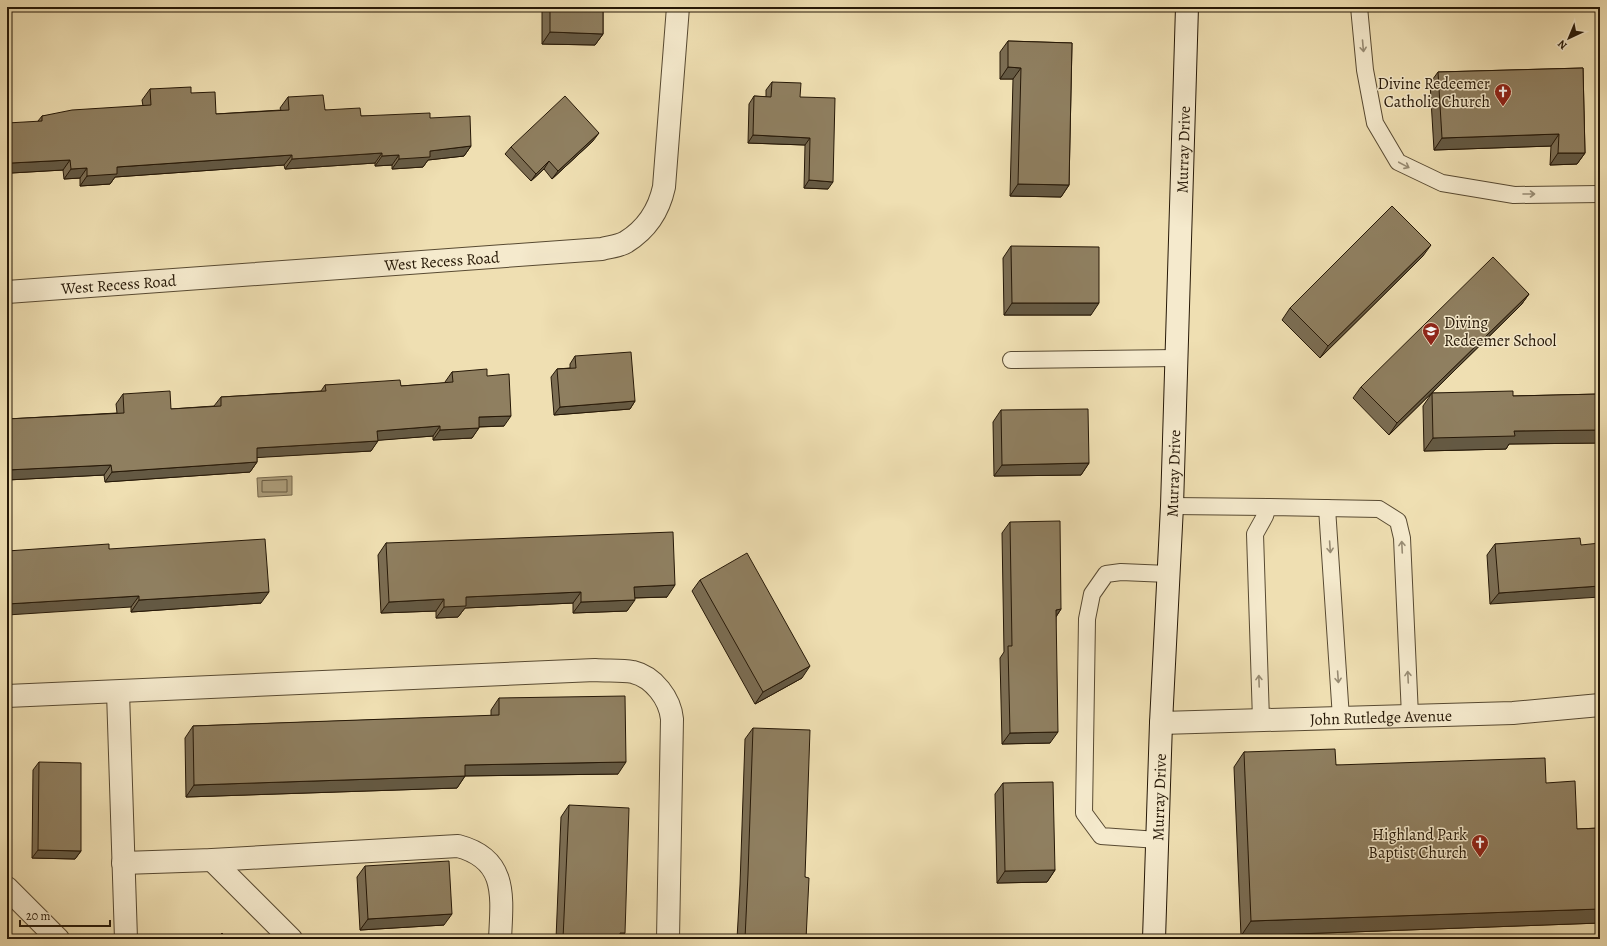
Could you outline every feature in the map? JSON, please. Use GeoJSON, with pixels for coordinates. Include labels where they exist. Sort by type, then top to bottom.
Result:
{"type":"FeatureCollection","features":[{"type":"Feature","properties":{"kind":"street","name":"West Recess Road"},"geometry":{"type":"LineString","coordinates":[[7,292],[602,249],[625,243],[642,229],[654,215],[660,204],[664,187],[678,7]]}},
{"type":"Feature","properties":{"kind":"street","name":"Murray Drive"},"geometry":{"type":"LineString","coordinates":[[1154,939],[1161,724],[1172,506],[1187,7]]}},
{"type":"Feature","properties":{"kind":"street"},"geometry":{"type":"LineString","coordinates":[[7,696],[595,670],[631,672],[639,674],[658,689],[669,706],[672,719],[668,939]]}},
{"type":"Feature","properties":{"kind":"street"},"geometry":{"type":"LineString","coordinates":[[118,692],[126,939]]}},
{"type":"Feature","properties":{"kind":"street","name":"John Rutledge Avenue"},"geometry":{"type":"LineString","coordinates":[[1161,724],[1513,713],[1600,705]]}},
{"type":"Feature","properties":{"kind":"street"},"geometry":{"type":"LineString","coordinates":[[123,863],[212,860],[458,846],[478,853],[488,861],[496,873],[501,898],[500,939]]}},
{"type":"Feature","properties":{"kind":"street"},"geometry":{"type":"LineString","coordinates":[[212,860],[291,939]]}},
{"type":"Feature","properties":{"kind":"street"},"geometry":{"type":"LineString","coordinates":[[7,888],[58,939]]}},
{"type":"Feature","properties":{"kind":"lane"},"geometry":{"type":"LineString","coordinates":[[1359,7],[1365,70],[1375,123],[1398,162],[1442,183],[1514,194],[1600,194]]}},
{"type":"Feature","properties":{"kind":"lane"},"geometry":{"type":"LineString","coordinates":[[1011,360],[1176,358]]}},
{"type":"Feature","properties":{"kind":"lane"},"geometry":{"type":"LineString","coordinates":[[1172,506],[1379,509],[1398,521],[1402,538],[1410,716]]}},
{"type":"Feature","properties":{"kind":"lane"},"geometry":{"type":"LineString","coordinates":[[1261,720],[1255,534],[1265,516],[1268,507]]}},
{"type":"Feature","properties":{"kind":"lane"},"geometry":{"type":"LineString","coordinates":[[1327,508],[1341,718]]}},
{"type":"Feature","properties":{"kind":"lane"},"geometry":{"type":"LineString","coordinates":[[1158,840],[1101,836],[1084,813],[1087,619],[1092,594],[1106,574],[1121,572],[1168,574]]}},
{"type":"Feature","properties":{"kind":"water"},"geometry":{"type":"Polygon","coordinates":[[[292,476],[292,495],[258,497],[257,478],[292,476]]]}},
{"type":"Feature","properties":{"kind":"building"},"geometry":{"type":"Polygon","coordinates":[[[550,7],[603,7],[603,34],[550,32],[550,7]]]}},
{"type":"Feature","properties":{"kind":"building"},"geometry":{"type":"Polygon","coordinates":[[[1008,41],[1072,43],[1069,185],[1018,184],[1021,68],[1008,67],[1008,41]]]}},
{"type":"Feature","properties":{"kind":"building"},"geometry":{"type":"Polygon","coordinates":[[[1583,68],[1585,153],[1558,153],[1559,134],[1442,138],[1438,72],[1583,68]]]}},
{"type":"Feature","properties":{"kind":"building"},"geometry":{"type":"Polygon","coordinates":[[[772,82],[801,83],[800,97],[835,98],[833,182],[809,180],[810,138],[753,135],[754,96],[771,97],[772,82]]]}},
{"type":"Feature","properties":{"kind":"building"},"geometry":{"type":"Polygon","coordinates":[[[191,87],[191,93],[215,92],[216,114],[289,110],[288,97],[323,95],[325,110],[360,108],[361,116],[430,113],[430,118],[470,116],[471,146],[430,151],[430,157],[399,159],[399,155],[382,156],[382,153],[292,159],[292,155],[117,167],[117,174],[87,176],[87,168],[71,169],[70,160],[11,163],[11,172],[7,172],[7,123],[42,121],[42,116],[72,110],[151,105],[150,89],[191,87]]]}},
{"type":"Feature","properties":{"kind":"building"},"geometry":{"type":"Polygon","coordinates":[[[565,96],[599,133],[558,171],[549,161],[536,174],[511,147],[565,96]]]}},
{"type":"Feature","properties":{"kind":"building"},"geometry":{"type":"Polygon","coordinates":[[[1392,206],[1431,245],[1328,346],[1290,308],[1392,206]]]}},
{"type":"Feature","properties":{"kind":"building"},"geometry":{"type":"Polygon","coordinates":[[[1011,246],[1099,247],[1099,303],[1012,303],[1011,246]]]}},
{"type":"Feature","properties":{"kind":"building"},"geometry":{"type":"Polygon","coordinates":[[[1493,257],[1529,294],[1397,423],[1361,387],[1493,257]]]}},
{"type":"Feature","properties":{"kind":"building"},"geometry":{"type":"Polygon","coordinates":[[[631,352],[635,401],[560,407],[557,369],[576,368],[575,356],[631,352]]]}},
{"type":"Feature","properties":{"kind":"building"},"geometry":{"type":"Polygon","coordinates":[[[487,369],[487,376],[509,374],[511,416],[479,417],[479,428],[440,430],[440,426],[377,431],[378,441],[257,448],[257,462],[112,472],[111,465],[7,470],[7,419],[124,413],[123,394],[170,391],[171,409],[221,406],[221,397],[326,391],[325,385],[400,380],[401,386],[453,382],[452,372],[487,369]]]}},
{"type":"Feature","properties":{"kind":"building"},"geometry":{"type":"Polygon","coordinates":[[[1513,391],[1513,396],[1600,394],[1600,430],[1514,431],[1515,436],[1433,438],[1432,393],[1513,391]]]}},
{"type":"Feature","properties":{"kind":"building"},"geometry":{"type":"Polygon","coordinates":[[[1088,409],[1089,463],[1002,465],[1001,410],[1088,409]]]}},
{"type":"Feature","properties":{"kind":"building"},"geometry":{"type":"Polygon","coordinates":[[[1060,521],[1061,609],[1056,610],[1058,732],[1010,733],[1008,646],[1012,646],[1010,522],[1060,521]]]}},
{"type":"Feature","properties":{"kind":"building"},"geometry":{"type":"Polygon","coordinates":[[[673,532],[675,585],[634,587],[635,600],[581,602],[581,592],[466,597],[466,606],[444,607],[444,599],[389,602],[386,543],[673,532]]]}},
{"type":"Feature","properties":{"kind":"building"},"geometry":{"type":"Polygon","coordinates":[[[1580,538],[1581,545],[1600,543],[1600,586],[1499,593],[1495,544],[1580,538]]]}},
{"type":"Feature","properties":{"kind":"building"},"geometry":{"type":"Polygon","coordinates":[[[265,539],[269,592],[139,600],[139,596],[7,604],[7,551],[109,544],[109,549],[265,539]]]}},
{"type":"Feature","properties":{"kind":"building"},"geometry":{"type":"Polygon","coordinates":[[[747,553],[810,666],[763,692],[700,580],[747,553]]]}},
{"type":"Feature","properties":{"kind":"building"},"geometry":{"type":"Polygon","coordinates":[[[625,696],[626,762],[465,765],[465,776],[194,785],[193,726],[499,715],[499,698],[625,696]]]}},
{"type":"Feature","properties":{"kind":"building"},"geometry":{"type":"Polygon","coordinates":[[[753,728],[810,730],[805,877],[809,878],[806,939],[745,939],[753,728]]]}},
{"type":"Feature","properties":{"kind":"building","name":"Highland Park Baptist Church"},"geometry":{"type":"Polygon","coordinates":[[[1335,749],[1336,765],[1545,758],[1546,783],[1575,781],[1577,829],[1600,828],[1600,909],[1251,921],[1244,752],[1335,749]]]}},
{"type":"Feature","properties":{"kind":"building"},"geometry":{"type":"Polygon","coordinates":[[[39,762],[81,763],[81,851],[38,850],[39,762]]]}},
{"type":"Feature","properties":{"kind":"building"},"geometry":{"type":"Polygon","coordinates":[[[1053,782],[1055,870],[1005,871],[1003,783],[1053,782]]]}},
{"type":"Feature","properties":{"kind":"building"},"geometry":{"type":"Polygon","coordinates":[[[569,805],[629,808],[625,933],[620,933],[620,939],[563,939],[569,805]]]}},
{"type":"Feature","properties":{"kind":"building"},"geometry":{"type":"Polygon","coordinates":[[[449,861],[452,914],[368,919],[365,866],[449,861]]]}},
{"type":"Feature","properties":{"kind":"building"},"geometry":{"type":"Polygon","coordinates":[[[222,933],[228,939],[216,939],[222,933]]]}},
{"type":"Feature","properties":{"kind":"place","name":"Divine Redeemer Catholic Church"},"geometry":{"type":"Point","coordinates":[1503,107]}},
{"type":"Feature","properties":{"kind":"place","name":"Diving Redeemer School"},"geometry":{"type":"Point","coordinates":[1431,346]}},
{"type":"Feature","properties":{"kind":"place","name":"Highland Park Baptist Church"},"geometry":{"type":"Point","coordinates":[1480,858]}}]}
